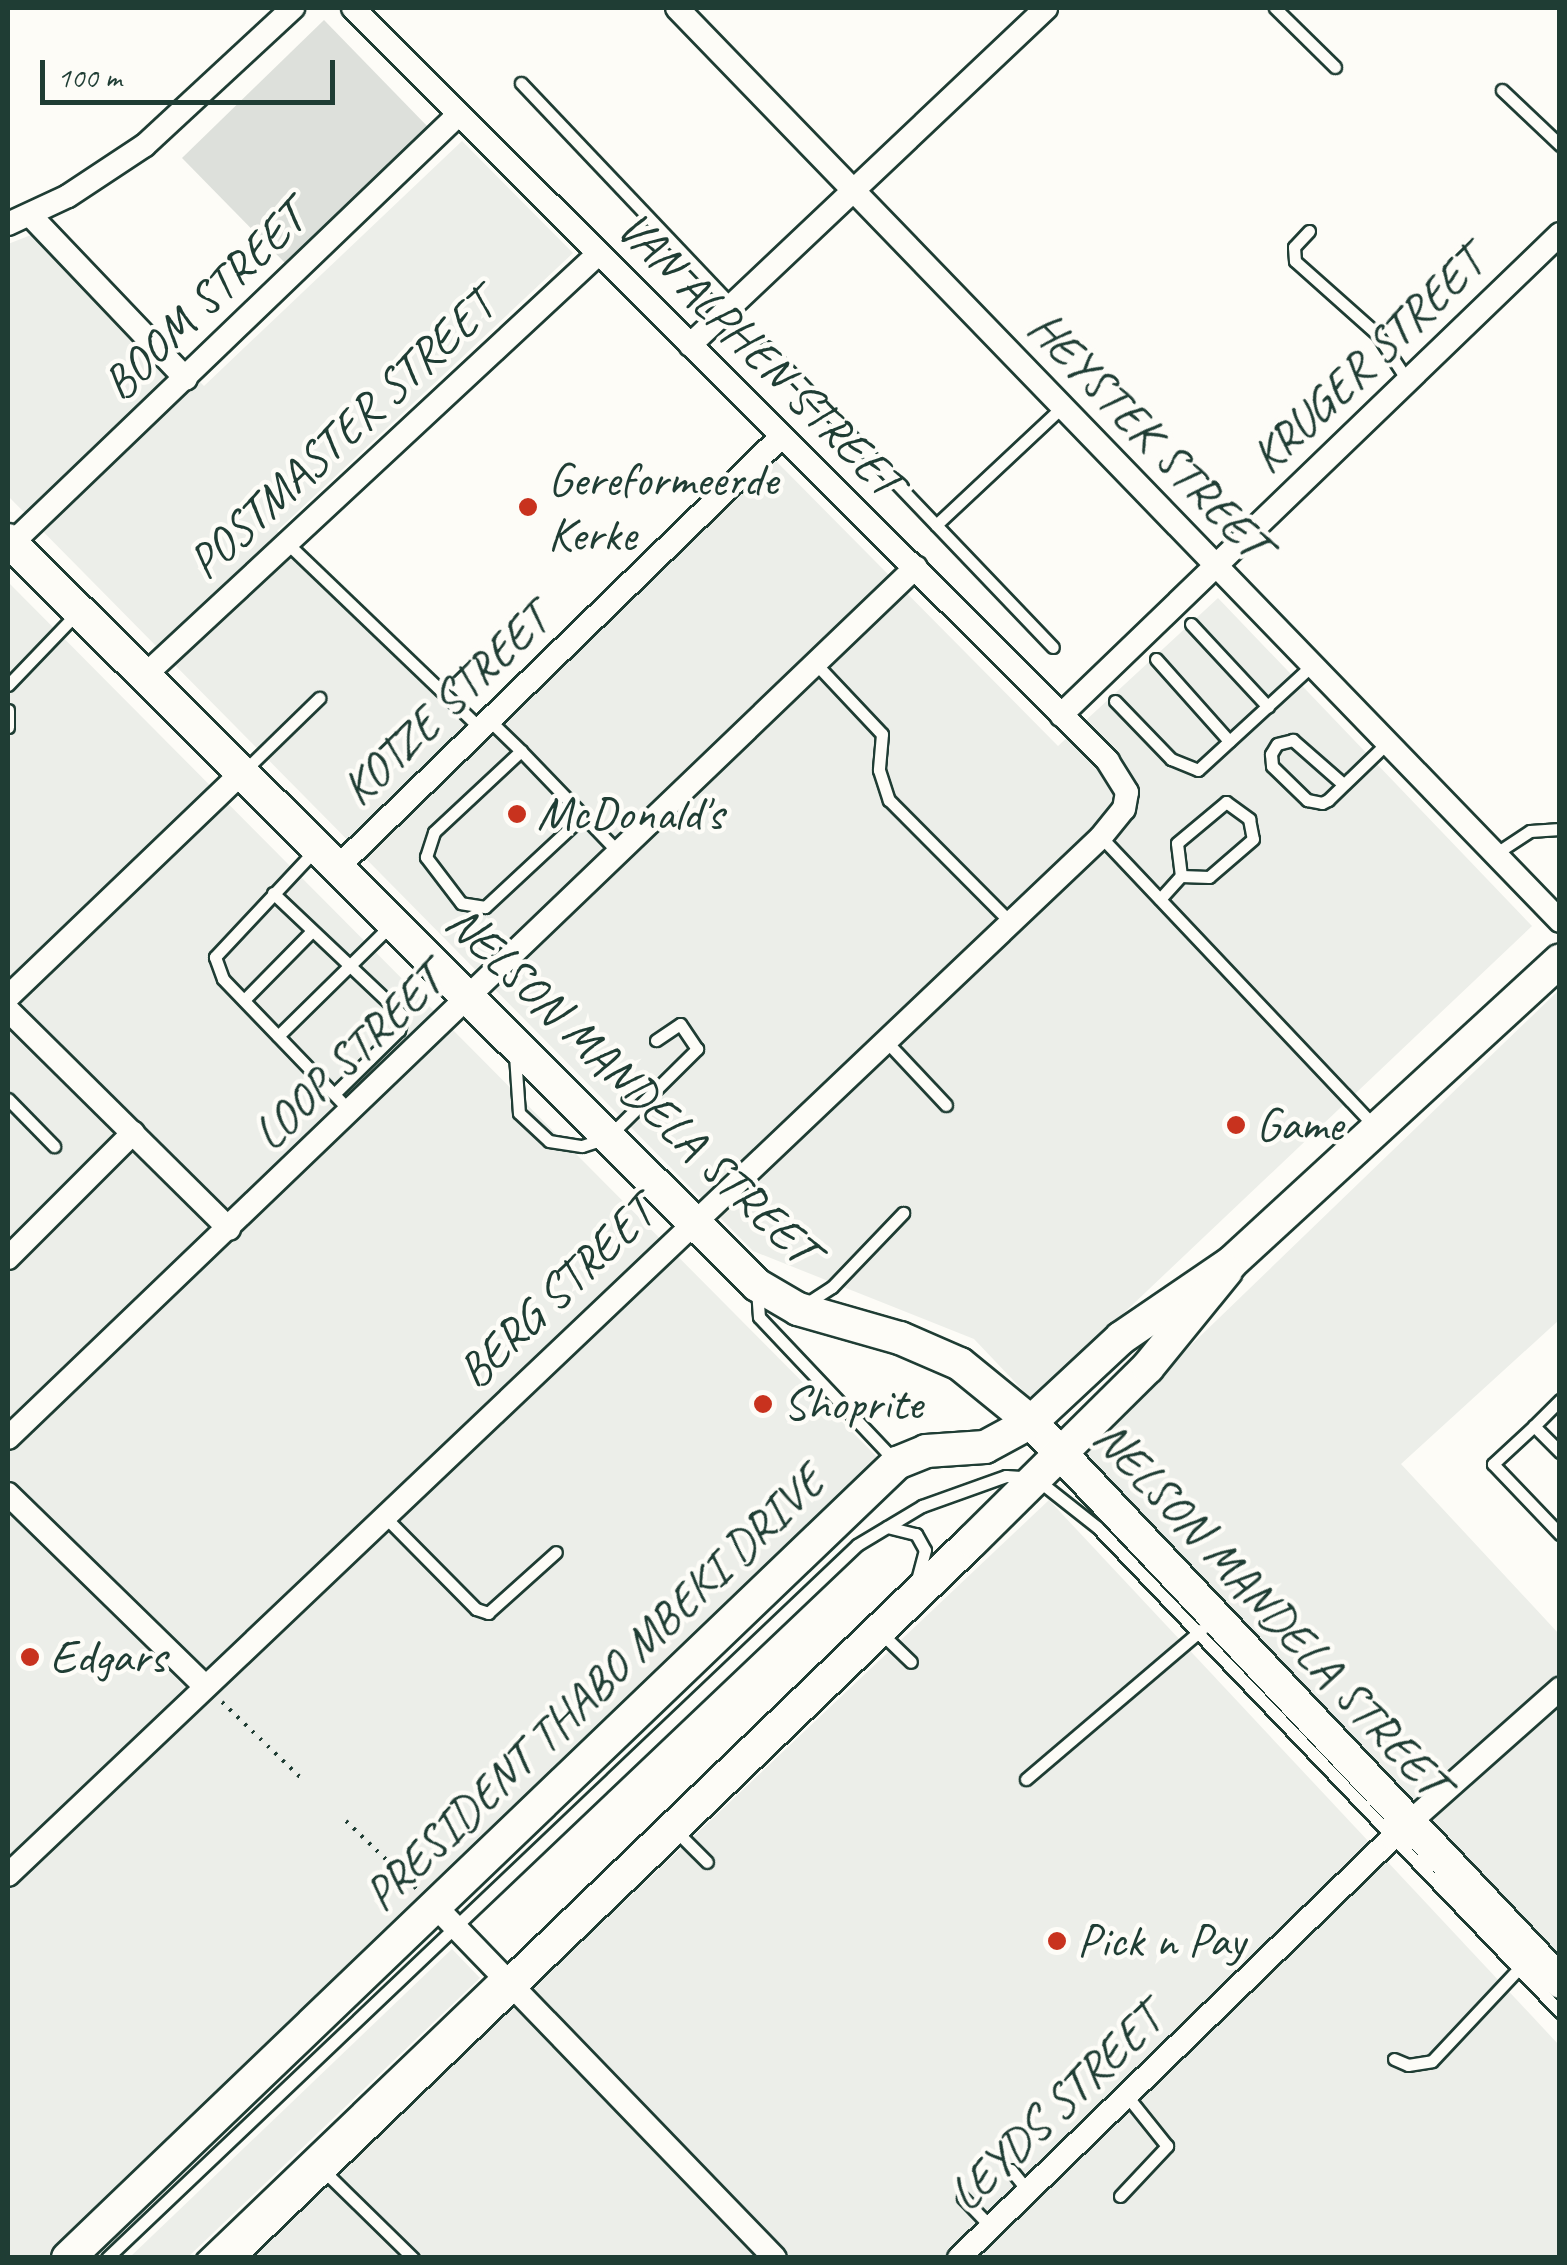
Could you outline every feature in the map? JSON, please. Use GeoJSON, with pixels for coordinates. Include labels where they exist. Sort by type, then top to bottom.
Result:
{"type":"FeatureCollection","features":[{"type":"Feature","properties":{"kind":"street"},"geometry":{"type":"LineString","coordinates":[[186,379],[19,220],[106,174],[176,121],[293,8]]}},
{"type":"Feature","properties":{"kind":"street","name":"VAN ALPHEN STREET"},"geometry":{"type":"LineString","coordinates":[[352,8],[1108,761]]}},
{"type":"Feature","properties":{"kind":"street","name":"HEYSTEK STREET"},"geometry":{"type":"LineString","coordinates":[[678,8],[1560,921]]}},
{"type":"Feature","properties":{"kind":"street"},"geometry":{"type":"LineString","coordinates":[[690,345],[1046,8]]}},
{"type":"Feature","properties":{"kind":"street","name":"BOOM STREET"},"geometry":{"type":"LineString","coordinates":[[9,543],[186,379],[458,114]]}},
{"type":"Feature","properties":{"kind":"street","name":"KRUGER STREET"},"geometry":{"type":"LineString","coordinates":[[1061,714],[1560,234]]}},
{"type":"Feature","properties":{"kind":"street","name":"POSTMASTER STREET"},"geometry":{"type":"LineString","coordinates":[[143,676],[598,254]]}},
{"type":"Feature","properties":{"kind":"street","name":"KOTZE STREET"},"geometry":{"type":"LineString","coordinates":[[329,856],[484,724],[782,436]]}},
{"type":"Feature","properties":{"kind":"street","name":"NELSON MANDELA STREET"},"geometry":{"type":"LineString","coordinates":[[9,543],[244,770],[757,1285],[798,1309],[900,1338],[960,1364],[1032,1422],[1207,1625],[1400,1831],[1525,1962],[1560,1982]]}},
{"type":"Feature","properties":{"kind":"street","name":"LOOP STREET"},"geometry":{"type":"LineString","coordinates":[[8,1438],[352,1114],[916,567]]}},
{"type":"Feature","properties":{"kind":"street","name":"BERG STREET"},"geometry":{"type":"LineString","coordinates":[[8,1875],[690,1221],[1102,837],[1124,809],[1127,792],[1108,761]]}},
{"type":"Feature","properties":{"kind":"street"},"geometry":{"type":"LineString","coordinates":[[8,997],[244,770]]}},
{"type":"Feature","properties":{"kind":"street","name":"PRESIDENT THABO MBEKI DRIVE"},"geometry":{"type":"LineString","coordinates":[[68,2258],[445,1917],[897,1464],[926,1452],[985,1447],[1032,1422],[1120,1338],[1231,1263],[1560,960]]}},
{"type":"Feature","properties":{"kind":"street"},"geometry":{"type":"LineString","coordinates":[[8,1010],[229,1230]]}},
{"type":"Feature","properties":{"kind":"street"},"geometry":{"type":"LineString","coordinates":[[8,1258],[133,1133]]}},
{"type":"Feature","properties":{"kind":"street","name":"PRESIDENT THABO MBEKI DRIVE"},"geometry":{"type":"LineString","coordinates":[[226,2258],[504,1979],[672,1827],[1035,1478],[1148,1366],[1231,1263]]}},
{"type":"Feature","properties":{"kind":"street"},"geometry":{"type":"LineString","coordinates":[[8,1494],[204,1685]]}},
{"type":"Feature","properties":{"kind":"street","name":"LEYDS STREET"},"geometry":{"type":"LineString","coordinates":[[959,2258],[1400,1831],[1560,1689]]}},
{"type":"Feature","properties":{"kind":"street"},"geometry":{"type":"LineString","coordinates":[[445,1917],[775,2258]]}},
{"type":"Feature","properties":{"kind":"lane"},"geometry":{"type":"LineString","coordinates":[[1275,8],[1335,67]]}},
{"type":"Feature","properties":{"kind":"lane"},"geometry":{"type":"LineString","coordinates":[[521,84],[732,305]]}},
{"type":"Feature","properties":{"kind":"lane"},"geometry":{"type":"LineString","coordinates":[[1502,90],[1560,145]]}},
{"type":"Feature","properties":{"kind":"lane"},"geometry":{"type":"LineString","coordinates":[[1309,231],[1294,246],[1295,261],[1377,334],[1407,380]]}},
{"type":"Feature","properties":{"kind":"lane"},"geometry":{"type":"LineString","coordinates":[[766,346],[1053,647]]}},
{"type":"Feature","properties":{"kind":"lane"},"geometry":{"type":"LineString","coordinates":[[936,525],[1062,406]]}},
{"type":"Feature","properties":{"kind":"lane"},"geometry":{"type":"LineString","coordinates":[[287,543],[484,724],[520,751],[619,853]]}},
{"type":"Feature","properties":{"kind":"lane"},"geometry":{"type":"LineString","coordinates":[[8,685],[79,612]]}},
{"type":"Feature","properties":{"kind":"lane"},"geometry":{"type":"LineString","coordinates":[[1191,624],[1268,707]]}},
{"type":"Feature","properties":{"kind":"lane"},"geometry":{"type":"LineString","coordinates":[[1156,659],[1230,741]]}},
{"type":"Feature","properties":{"kind":"lane"},"geometry":{"type":"LineString","coordinates":[[816,664],[882,734],[879,770],[889,800],[1010,922]]}},
{"type":"Feature","properties":{"kind":"lane"},"geometry":{"type":"LineString","coordinates":[[1114,701],[1186,769],[1198,770],[1312,665]]}},
{"type":"Feature","properties":{"kind":"lane"},"geometry":{"type":"LineString","coordinates":[[244,770],[319,698]]}},
{"type":"Feature","properties":{"kind":"lane"},"geometry":{"type":"LineString","coordinates":[[8,710],[8,727]]}},
{"type":"Feature","properties":{"kind":"lane"},"geometry":{"type":"LineString","coordinates":[[1344,784],[1293,740],[1276,744],[1272,766],[1307,800],[1322,803],[1344,784],[1387,743]]}},
{"type":"Feature","properties":{"kind":"lane"},"geometry":{"type":"LineString","coordinates":[[520,751],[426,846],[431,868],[461,903],[485,907],[500,898],[582,816]]}},
{"type":"Feature","properties":{"kind":"lane"},"geometry":{"type":"LineString","coordinates":[[1160,900],[1181,876],[1177,843],[1186,832],[1208,811],[1226,802],[1238,805],[1253,839],[1209,878],[1181,876]]}},
{"type":"Feature","properties":{"kind":"lane"},"geometry":{"type":"LineString","coordinates":[[1494,854],[1530,831],[1560,829]]}},
{"type":"Feature","properties":{"kind":"lane"},"geometry":{"type":"LineString","coordinates":[[1102,837],[1377,1129]]}},
{"type":"Feature","properties":{"kind":"lane"},"geometry":{"type":"LineString","coordinates":[[329,856],[273,893],[216,957],[223,978],[352,1114]]}},
{"type":"Feature","properties":{"kind":"lane"},"geometry":{"type":"LineString","coordinates":[[273,893],[347,965],[399,1008],[403,1023],[334,1094]]}},
{"type":"Feature","properties":{"kind":"lane"},"geometry":{"type":"LineString","coordinates":[[278,1036],[394,922]]}},
{"type":"Feature","properties":{"kind":"lane"},"geometry":{"type":"LineString","coordinates":[[244,1000],[312,931]]}},
{"type":"Feature","properties":{"kind":"lane"},"geometry":{"type":"LineString","coordinates":[[516,1046],[514,1101],[534,1132],[570,1147],[607,1138],[697,1049],[680,1024],[656,1040]]}},
{"type":"Feature","properties":{"kind":"lane"},"geometry":{"type":"LineString","coordinates":[[885,1040],[946,1105]]}},
{"type":"Feature","properties":{"kind":"lane"},"geometry":{"type":"LineString","coordinates":[[8,1098],[54,1146]]}},
{"type":"Feature","properties":{"kind":"lane"},"geometry":{"type":"LineString","coordinates":[[798,1309],[832,1287],[903,1213]]}},
{"type":"Feature","properties":{"kind":"lane"},"geometry":{"type":"LineString","coordinates":[[757,1285],[759,1318],[897,1464]]}},
{"type":"Feature","properties":{"kind":"lane"},"geometry":{"type":"LineString","coordinates":[[1560,1400],[1494,1468],[1560,1534]]}},
{"type":"Feature","properties":{"kind":"lane"},"geometry":{"type":"LineString","coordinates":[[1534,1426],[1560,1452]]}},
{"type":"Feature","properties":{"kind":"lane"},"geometry":{"type":"LineString","coordinates":[[107,2258],[445,1917],[883,1528],[963,1488],[1006,1476],[1035,1478],[1096,1526],[1207,1625],[1026,1778]]}},
{"type":"Feature","properties":{"kind":"lane"},"geometry":{"type":"LineString","coordinates":[[384,1516],[476,1609],[488,1613],[556,1552]]}},
{"type":"Feature","properties":{"kind":"lane"},"geometry":{"type":"LineString","coordinates":[[202,2258],[504,1979],[908,1592],[923,1569],[925,1550],[916,1534],[883,1528]]}},
{"type":"Feature","properties":{"kind":"lane"},"geometry":{"type":"LineString","coordinates":[[877,1628],[911,1662]]}},
{"type":"Feature","properties":{"kind":"lane"},"geometry":{"type":"LineString","coordinates":[[672,1827],[707,1862]]}},
{"type":"Feature","properties":{"kind":"lane"},"geometry":{"type":"LineString","coordinates":[[1394,2059],[1408,2065],[1432,2060],[1525,1962],[1560,2012]]}},
{"type":"Feature","properties":{"kind":"lane"},"geometry":{"type":"LineString","coordinates":[[1120,2196],[1168,2146],[1127,2096]]}},
{"type":"Feature","properties":{"kind":"lane"},"geometry":{"type":"LineString","coordinates":[[320,2167],[413,2258]]}},
{"type":"Feature","properties":{"kind":"lane"},"geometry":{"type":"LineString","coordinates":[[1012,2170],[1028,2190]]}},
{"type":"Feature","properties":{"kind":"lane"},"geometry":{"type":"LineString","coordinates":[[964,2198],[991,2227]]}},
{"type":"Feature","properties":{"kind":"path"},"geometry":{"type":"LineString","coordinates":[[204,1685],[302,1779]]}},
{"type":"Feature","properties":{"kind":"path"},"geometry":{"type":"LineString","coordinates":[[346,1821],[445,1917]]}},
{"type":"Feature","properties":{"kind":"shaded area"},"geometry":{"type":"Polygon","coordinates":[[[324,20],[429,128],[287,265],[182,158],[324,20]]]}},
{"type":"Feature","properties":{"kind":"shaded area"},"geometry":{"type":"Polygon","coordinates":[[[462,141],[573,253],[277,531],[480,736],[774,459],[1058,746],[1218,598],[1532,926],[1032,1400],[974,1339],[753,1251],[8,496],[8,244],[49,228],[204,386],[462,141]]]}},
{"type":"Feature","properties":{"kind":"shaded area"},"geometry":{"type":"Polygon","coordinates":[[[8,582],[884,1464],[58,2258],[8,2257],[8,582]]]}},
{"type":"Feature","properties":{"kind":"shaded area"},"geometry":{"type":"Polygon","coordinates":[[[1559,990],[1559,1320],[1401,1464],[1559,1634],[1559,1960],[1076,1456],[1559,990]]]}},
{"type":"Feature","properties":{"kind":"shaded area"},"geometry":{"type":"Polygon","coordinates":[[[1049,1500],[1559,2045],[1559,2257],[248,2258],[1049,1500]]]}},
{"type":"Feature","properties":{"kind":"shaded area"},"geometry":{"type":"Polygon","coordinates":[[[452,1949],[480,1978],[188,2257],[130,2257],[452,1949]]]}},
{"type":"Feature","properties":{"kind":"place","name":"Gereformeerde Kerke"},"geometry":{"type":"Point","coordinates":[528,507]}},
{"type":"Feature","properties":{"kind":"place","name":"McDonald's"},"geometry":{"type":"Point","coordinates":[517,814]}},
{"type":"Feature","properties":{"kind":"place","name":"Game"},"geometry":{"type":"Point","coordinates":[1236,1125]}},
{"type":"Feature","properties":{"kind":"place","name":"Shoprite"},"geometry":{"type":"Point","coordinates":[763,1404]}},
{"type":"Feature","properties":{"kind":"place","name":"Edgars"},"geometry":{"type":"Point","coordinates":[30,1657]}},
{"type":"Feature","properties":{"kind":"place","name":"Pick n Pay"},"geometry":{"type":"Point","coordinates":[1057,1941]}}]}
